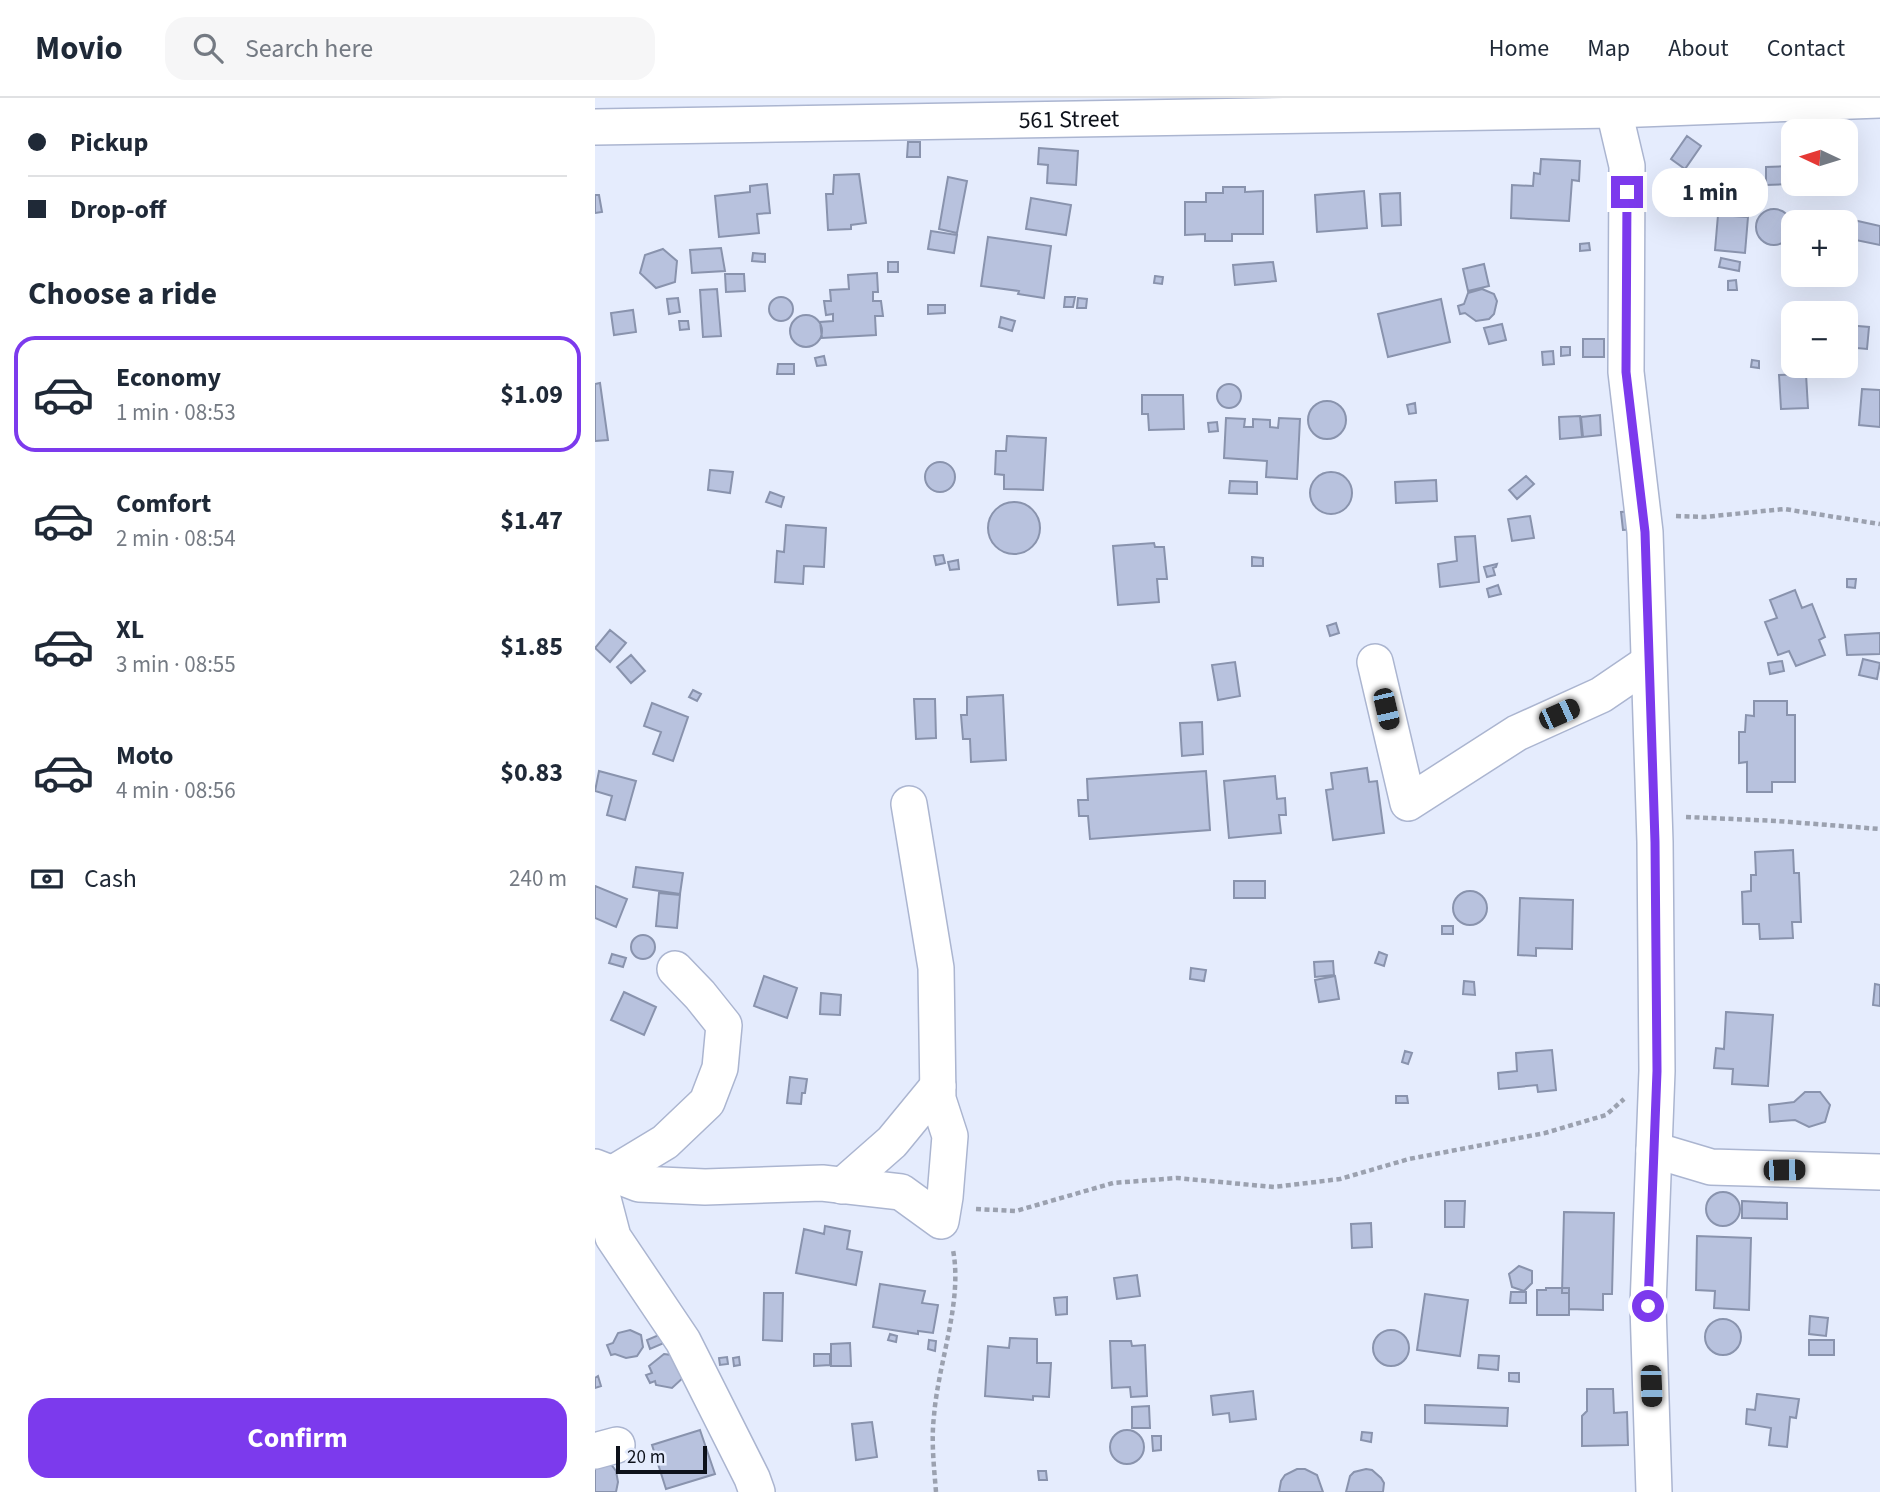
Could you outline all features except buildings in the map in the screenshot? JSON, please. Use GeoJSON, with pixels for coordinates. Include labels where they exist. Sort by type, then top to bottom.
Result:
{"type":"FeatureCollection","features":[{"type":"Feature","properties":{"kind":"street","name":"561 Street"},"geometry":{"type":"LineString","coordinates":[[595,127],[1880,99]]}},
{"type":"Feature","properties":{"kind":"street"},"geometry":{"type":"LineString","coordinates":[[1612,104],[1627,166],[1626,372],[1643,514],[1653,816],[1657,1071],[1648,1306],[1654,1492]]}},
{"type":"Feature","properties":{"kind":"street"},"geometry":{"type":"LineString","coordinates":[[1375,662],[1408,803],[1517,733],[1601,695],[1648,663]]}},
{"type":"Feature","properties":{"kind":"street"},"geometry":{"type":"LineString","coordinates":[[601,1170],[639,1184],[705,1187],[822,1184],[901,1192],[942,1214],[950,1136],[938,1099],[936,968],[909,804]]}},
{"type":"Feature","properties":{"kind":"street"},"geometry":{"type":"LineString","coordinates":[[601,1170],[665,1142],[707,1102],[720,1068],[724,1026],[700,995],[675,970]]}},
{"type":"Feature","properties":{"kind":"street"},"geometry":{"type":"LineString","coordinates":[[842,1186],[892,1142],[938,1086]]}},
{"type":"Feature","properties":{"kind":"street"},"geometry":{"type":"LineString","coordinates":[[1654,1150],[1711,1167],[1880,1172]]}},
{"type":"Feature","properties":{"kind":"street"},"geometry":{"type":"LineString","coordinates":[[601,1170],[613,1237],[683,1341],[757,1492]]}},
{"type":"Feature","properties":{"kind":"path"},"geometry":{"type":"LineString","coordinates":[[1643,514],[1704,517],[1784,509],[1880,524]]}},
{"type":"Feature","properties":{"kind":"path"},"geometry":{"type":"LineString","coordinates":[[1653,816],[1880,829]]}},
{"type":"Feature","properties":{"kind":"path"},"geometry":{"type":"LineString","coordinates":[[936,1492],[933,1464],[934,1416],[953,1300],[955,1261],[950,1235],[942,1214],[1016,1211],[1113,1184],[1177,1178],[1274,1187],[1340,1180],[1409,1159],[1545,1133],[1606,1115],[1657,1071]]}},
{"type":"Feature","properties":{"kind":"route"},"geometry":{"type":"LineString","coordinates":[[1627,192],[1626,372],[1645,532],[1655,842],[1657,1071],[1648,1306]]}}]}
